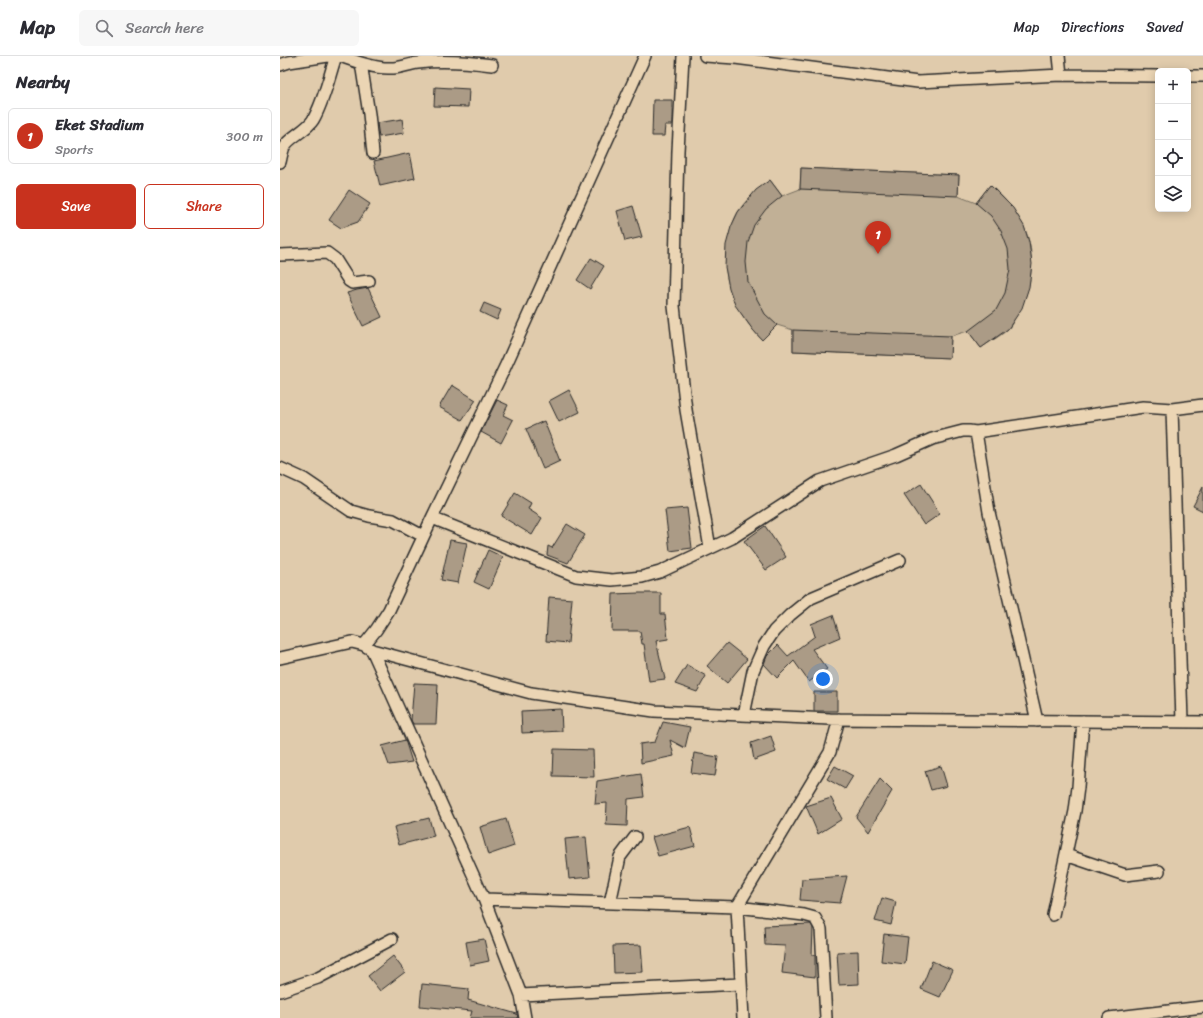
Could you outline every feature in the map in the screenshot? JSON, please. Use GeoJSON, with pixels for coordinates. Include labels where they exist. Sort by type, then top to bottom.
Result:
{"type":"FeatureCollection","features":[{"type":"Feature","properties":{"kind":"street"},"geometry":{"type":"LineString","coordinates":[[280,65],[289,62],[328,56]]}},
{"type":"Feature","properties":{"kind":"street"},"geometry":{"type":"LineString","coordinates":[[280,162],[287,142],[304,130],[312,120],[321,101],[336,56]]}},
{"type":"Feature","properties":{"kind":"street"},"geometry":{"type":"LineString","coordinates":[[340,56],[380,68],[390,69],[416,63],[441,61],[492,65]]}},
{"type":"Feature","properties":{"kind":"street"},"geometry":{"type":"LineString","coordinates":[[525,1018],[521,995],[484,899],[368,648],[376,630],[389,610],[505,367],[646,56]]}},
{"type":"Feature","properties":{"kind":"street"},"geometry":{"type":"LineString","coordinates":[[683,56],[678,151],[674,306],[686,410],[710,548]]}},
{"type":"Feature","properties":{"kind":"street"},"geometry":{"type":"LineString","coordinates":[[705,56],[735,58],[918,82],[1061,75],[1155,76]]}},
{"type":"Feature","properties":{"kind":"street"},"geometry":{"type":"LineString","coordinates":[[1059,56],[1061,75]]}},
{"type":"Feature","properties":{"kind":"street"},"geometry":{"type":"LineString","coordinates":[[361,63],[373,153]]}},
{"type":"Feature","properties":{"kind":"street"},"geometry":{"type":"LineString","coordinates":[[1191,76],[1203,76]]}},
{"type":"Feature","properties":{"kind":"street"},"geometry":{"type":"LineString","coordinates":[[280,255],[327,253],[335,258],[348,281],[352,283],[369,281]]}},
{"type":"Feature","properties":{"kind":"street"},"geometry":{"type":"LineString","coordinates":[[432,518],[576,576],[612,580],[642,577],[660,572],[732,538],[820,481],[896,455],[932,439],[963,431],[976,432],[1143,407],[1172,409],[1203,404]]}},
{"type":"Feature","properties":{"kind":"street"},"geometry":{"type":"LineString","coordinates":[[1172,409],[1182,721]]}},
{"type":"Feature","properties":{"kind":"street"},"geometry":{"type":"LineString","coordinates":[[976,432],[989,512],[1037,721]]}},
{"type":"Feature","properties":{"kind":"street"},"geometry":{"type":"LineString","coordinates":[[280,468],[304,479],[351,510],[369,516],[393,520],[423,536]]}},
{"type":"Feature","properties":{"kind":"street"},"geometry":{"type":"LineString","coordinates":[[744,715],[753,671],[758,658],[774,632],[790,615],[811,598],[900,560]]}},
{"type":"Feature","properties":{"kind":"street"},"geometry":{"type":"LineString","coordinates":[[280,658],[352,642],[368,648],[531,693],[654,711],[839,719],[1203,722]]}},
{"type":"Feature","properties":{"kind":"street"},"geometry":{"type":"LineString","coordinates":[[743,1018],[737,907],[830,752],[839,719]]}},
{"type":"Feature","properties":{"kind":"street"},"geometry":{"type":"LineString","coordinates":[[1053,915],[1066,855],[1078,787],[1083,722]]}},
{"type":"Feature","properties":{"kind":"street"},"geometry":{"type":"LineString","coordinates":[[610,903],[620,857],[635,837]]}},
{"type":"Feature","properties":{"kind":"street"},"geometry":{"type":"LineString","coordinates":[[1066,855],[1125,875],[1159,871]]}},
{"type":"Feature","properties":{"kind":"street"},"geometry":{"type":"LineString","coordinates":[[484,899],[737,907],[804,915],[815,918],[821,929],[826,1018]]}},
{"type":"Feature","properties":{"kind":"street"},"geometry":{"type":"LineString","coordinates":[[280,991],[318,978],[392,939]]}},
{"type":"Feature","properties":{"kind":"street"},"geometry":{"type":"LineString","coordinates":[[521,995],[740,984]]}},
{"type":"Feature","properties":{"kind":"street"},"geometry":{"type":"LineString","coordinates":[[1109,1018],[1203,1007]]}},
{"type":"Feature","properties":{"kind":"shaded area"},"geometry":{"type":"Polygon","coordinates":[[[801,168],[959,175],[958,196],[976,203],[990,185],[1000,194],[1020,219],[1028,237],[1032,260],[1026,296],[1010,327],[981,348],[968,331],[951,336],[950,358],[793,351],[793,330],[777,325],[762,340],[743,317],[731,292],[727,279],[726,265],[726,250],[729,235],[734,220],[741,207],[752,194],[770,180],[782,196],[800,189],[801,168]]]}},
{"type":"Feature","properties":{"kind":"building"},"geometry":{"type":"Polygon","coordinates":[[[435,87],[469,89],[468,107],[434,106],[435,87]]]}},
{"type":"Feature","properties":{"kind":"building"},"geometry":{"type":"Polygon","coordinates":[[[653,100],[672,100],[672,125],[665,125],[664,136],[652,136],[653,100]]]}},
{"type":"Feature","properties":{"kind":"building"},"geometry":{"type":"Polygon","coordinates":[[[402,119],[404,133],[379,137],[377,123],[402,119]]]}},
{"type":"Feature","properties":{"kind":"building"},"geometry":{"type":"Polygon","coordinates":[[[410,153],[415,178],[380,186],[374,161],[410,153]]]}},
{"type":"Feature","properties":{"kind":"building"},"geometry":{"type":"Polygon","coordinates":[[[801,168],[959,175],[958,196],[800,189],[801,168]]]}},
{"type":"Feature","properties":{"kind":"building"},"geometry":{"type":"Polygon","coordinates":[[[770,180],[782,196],[766,209],[754,225],[748,242],[746,262],[748,282],[765,314],[777,325],[762,340],[735,305],[729,288],[725,267],[726,245],[731,227],[738,212],[756,190],[770,180]]]}},
{"type":"Feature","properties":{"kind":"building"},"geometry":{"type":"Polygon","coordinates":[[[990,185],[1013,208],[1024,226],[1029,242],[1032,264],[1029,287],[1022,308],[1008,329],[981,348],[968,331],[996,310],[1005,293],[1010,269],[1008,249],[1001,231],[991,216],[976,203],[990,185]]]}},
{"type":"Feature","properties":{"kind":"building"},"geometry":{"type":"Polygon","coordinates":[[[349,190],[370,204],[358,222],[341,228],[329,220],[349,190]]]}},
{"type":"Feature","properties":{"kind":"building"},"geometry":{"type":"Polygon","coordinates":[[[633,206],[642,237],[625,241],[617,211],[633,206]]]}},
{"type":"Feature","properties":{"kind":"building"},"geometry":{"type":"Polygon","coordinates":[[[591,258],[604,266],[590,289],[577,280],[591,258]]]}},
{"type":"Feature","properties":{"kind":"building"},"geometry":{"type":"Polygon","coordinates":[[[368,288],[382,317],[363,326],[347,293],[368,288]]]}},
{"type":"Feature","properties":{"kind":"building"},"geometry":{"type":"Polygon","coordinates":[[[484,303],[501,310],[497,320],[480,312],[484,303]]]}},
{"type":"Feature","properties":{"kind":"building"},"geometry":{"type":"Polygon","coordinates":[[[793,330],[951,336],[950,358],[793,351],[793,330]]]}},
{"type":"Feature","properties":{"kind":"building"},"geometry":{"type":"Polygon","coordinates":[[[452,385],[476,400],[462,420],[439,407],[452,385]]]}},
{"type":"Feature","properties":{"kind":"building"},"geometry":{"type":"Polygon","coordinates":[[[569,390],[580,412],[559,422],[549,401],[569,390]]]}},
{"type":"Feature","properties":{"kind":"building"},"geometry":{"type":"Polygon","coordinates":[[[497,400],[508,405],[503,415],[513,420],[501,443],[481,432],[497,400]]]}},
{"type":"Feature","properties":{"kind":"building"},"geometry":{"type":"Polygon","coordinates":[[[544,421],[560,461],[543,469],[526,429],[544,421]]]}},
{"type":"Feature","properties":{"kind":"building"},"geometry":{"type":"Polygon","coordinates":[[[921,484],[940,514],[924,525],[904,495],[921,484]]]}},
{"type":"Feature","properties":{"kind":"building"},"geometry":{"type":"Polygon","coordinates":[[[1203,487],[1203,511],[1193,506],[1203,487]]]}},
{"type":"Feature","properties":{"kind":"building"},"geometry":{"type":"Polygon","coordinates":[[[515,493],[531,503],[528,509],[542,518],[532,535],[501,516],[515,493]]]}},
{"type":"Feature","properties":{"kind":"building"},"geometry":{"type":"Polygon","coordinates":[[[687,508],[692,548],[670,551],[665,510],[687,508]]]}},
{"type":"Feature","properties":{"kind":"building"},"geometry":{"type":"Polygon","coordinates":[[[567,524],[585,535],[568,563],[547,555],[548,546],[552,548],[567,524]]]}},
{"type":"Feature","properties":{"kind":"building"},"geometry":{"type":"Polygon","coordinates":[[[765,526],[786,557],[766,570],[744,541],[765,526]]]}},
{"type":"Feature","properties":{"kind":"building"},"geometry":{"type":"Polygon","coordinates":[[[450,540],[467,543],[458,583],[441,580],[450,540]]]}},
{"type":"Feature","properties":{"kind":"building"},"geometry":{"type":"Polygon","coordinates":[[[488,550],[503,557],[489,589],[474,582],[488,550]]]}},
{"type":"Feature","properties":{"kind":"building"},"geometry":{"type":"Polygon","coordinates":[[[661,593],[661,614],[665,614],[668,639],[656,641],[665,679],[649,681],[644,644],[642,644],[640,631],[612,631],[613,594],[661,593]]]}},
{"type":"Feature","properties":{"kind":"building"},"geometry":{"type":"Polygon","coordinates":[[[549,597],[572,599],[568,643],[546,641],[549,597]]]}},
{"type":"Feature","properties":{"kind":"building"},"geometry":{"type":"Polygon","coordinates":[[[833,615],[840,637],[812,649],[827,669],[809,682],[794,661],[777,678],[764,664],[767,656],[778,645],[788,656],[815,636],[811,624],[833,615]]]}},
{"type":"Feature","properties":{"kind":"building"},"geometry":{"type":"Polygon","coordinates":[[[727,643],[747,659],[727,683],[707,666],[727,643]]]}},
{"type":"Feature","properties":{"kind":"building"},"geometry":{"type":"Polygon","coordinates":[[[687,665],[706,676],[697,692],[675,684],[687,665]]]}},
{"type":"Feature","properties":{"kind":"building"},"geometry":{"type":"Polygon","coordinates":[[[414,683],[438,684],[436,724],[413,724],[411,720],[414,683]]]}},
{"type":"Feature","properties":{"kind":"building"},"geometry":{"type":"Polygon","coordinates":[[[814,692],[837,692],[837,711],[814,711],[814,692]]]}},
{"type":"Feature","properties":{"kind":"building"},"geometry":{"type":"Polygon","coordinates":[[[561,709],[562,731],[522,733],[521,711],[561,709]]]}},
{"type":"Feature","properties":{"kind":"building"},"geometry":{"type":"Polygon","coordinates":[[[663,722],[690,727],[685,748],[670,740],[674,756],[641,763],[640,744],[655,742],[663,722]]]}},
{"type":"Feature","properties":{"kind":"building"},"geometry":{"type":"Polygon","coordinates":[[[771,736],[776,752],[754,760],[751,743],[771,736]]]}},
{"type":"Feature","properties":{"kind":"building"},"geometry":{"type":"Polygon","coordinates":[[[405,740],[412,762],[389,765],[382,746],[405,740]]]}},
{"type":"Feature","properties":{"kind":"building"},"geometry":{"type":"Polygon","coordinates":[[[554,749],[593,750],[594,777],[553,776],[554,749]]]}},
{"type":"Feature","properties":{"kind":"building"},"geometry":{"type":"Polygon","coordinates":[[[694,753],[718,757],[715,776],[691,773],[694,753]]]}},
{"type":"Feature","properties":{"kind":"building"},"geometry":{"type":"Polygon","coordinates":[[[835,766],[853,776],[845,789],[827,779],[835,766]]]}},
{"type":"Feature","properties":{"kind":"building"},"geometry":{"type":"Polygon","coordinates":[[[941,766],[947,786],[931,790],[925,771],[941,766]]]}},
{"type":"Feature","properties":{"kind":"building"},"geometry":{"type":"Polygon","coordinates":[[[641,774],[644,797],[628,799],[627,826],[606,825],[607,803],[595,804],[597,781],[641,774]]]}},
{"type":"Feature","properties":{"kind":"building"},"geometry":{"type":"Polygon","coordinates":[[[880,779],[892,791],[868,832],[856,817],[880,779]]]}},
{"type":"Feature","properties":{"kind":"building"},"geometry":{"type":"Polygon","coordinates":[[[831,798],[842,819],[818,834],[806,806],[831,798]]]}},
{"type":"Feature","properties":{"kind":"building"},"geometry":{"type":"Polygon","coordinates":[[[429,818],[434,836],[399,845],[394,827],[429,818]]]}},
{"type":"Feature","properties":{"kind":"building"},"geometry":{"type":"Polygon","coordinates":[[[506,819],[514,846],[488,855],[480,827],[506,819]]]}},
{"type":"Feature","properties":{"kind":"building"},"geometry":{"type":"Polygon","coordinates":[[[690,827],[695,846],[658,856],[652,837],[690,827]]]}},
{"type":"Feature","properties":{"kind":"building"},"geometry":{"type":"Polygon","coordinates":[[[586,837],[590,877],[569,879],[565,839],[586,837]]]}},
{"type":"Feature","properties":{"kind":"building"},"geometry":{"type":"Polygon","coordinates":[[[847,876],[840,903],[800,900],[802,879],[847,876]]]}},
{"type":"Feature","properties":{"kind":"building"},"geometry":{"type":"Polygon","coordinates":[[[882,898],[896,902],[891,925],[875,921],[882,898]]]}},
{"type":"Feature","properties":{"kind":"building"},"geometry":{"type":"Polygon","coordinates":[[[811,924],[813,928],[812,955],[815,955],[815,977],[782,973],[785,946],[765,945],[764,926],[811,924]]]}},
{"type":"Feature","properties":{"kind":"building"},"geometry":{"type":"Polygon","coordinates":[[[884,934],[908,937],[905,964],[881,961],[884,934]]]}},
{"type":"Feature","properties":{"kind":"building"},"geometry":{"type":"Polygon","coordinates":[[[484,939],[489,961],[470,965],[466,942],[484,939]]]}},
{"type":"Feature","properties":{"kind":"building"},"geometry":{"type":"Polygon","coordinates":[[[641,945],[643,972],[614,973],[613,946],[641,945]]]}},
{"type":"Feature","properties":{"kind":"building"},"geometry":{"type":"Polygon","coordinates":[[[858,951],[859,984],[839,985],[837,952],[858,951]]]}},
{"type":"Feature","properties":{"kind":"building"},"geometry":{"type":"Polygon","coordinates":[[[393,956],[405,972],[380,991],[368,976],[393,956]]]}},
{"type":"Feature","properties":{"kind":"building"},"geometry":{"type":"Polygon","coordinates":[[[932,961],[953,970],[940,997],[921,989],[932,961]]]}},
{"type":"Feature","properties":{"kind":"building"},"geometry":{"type":"Polygon","coordinates":[[[422,984],[469,989],[468,1000],[517,1014],[518,1018],[470,1018],[472,1011],[420,1006],[422,984]]]}},
{"type":"Feature","properties":{"kind":"place","name":"Eket Stadium"},"geometry":{"type":"Point","coordinates":[878,254]}}]}
